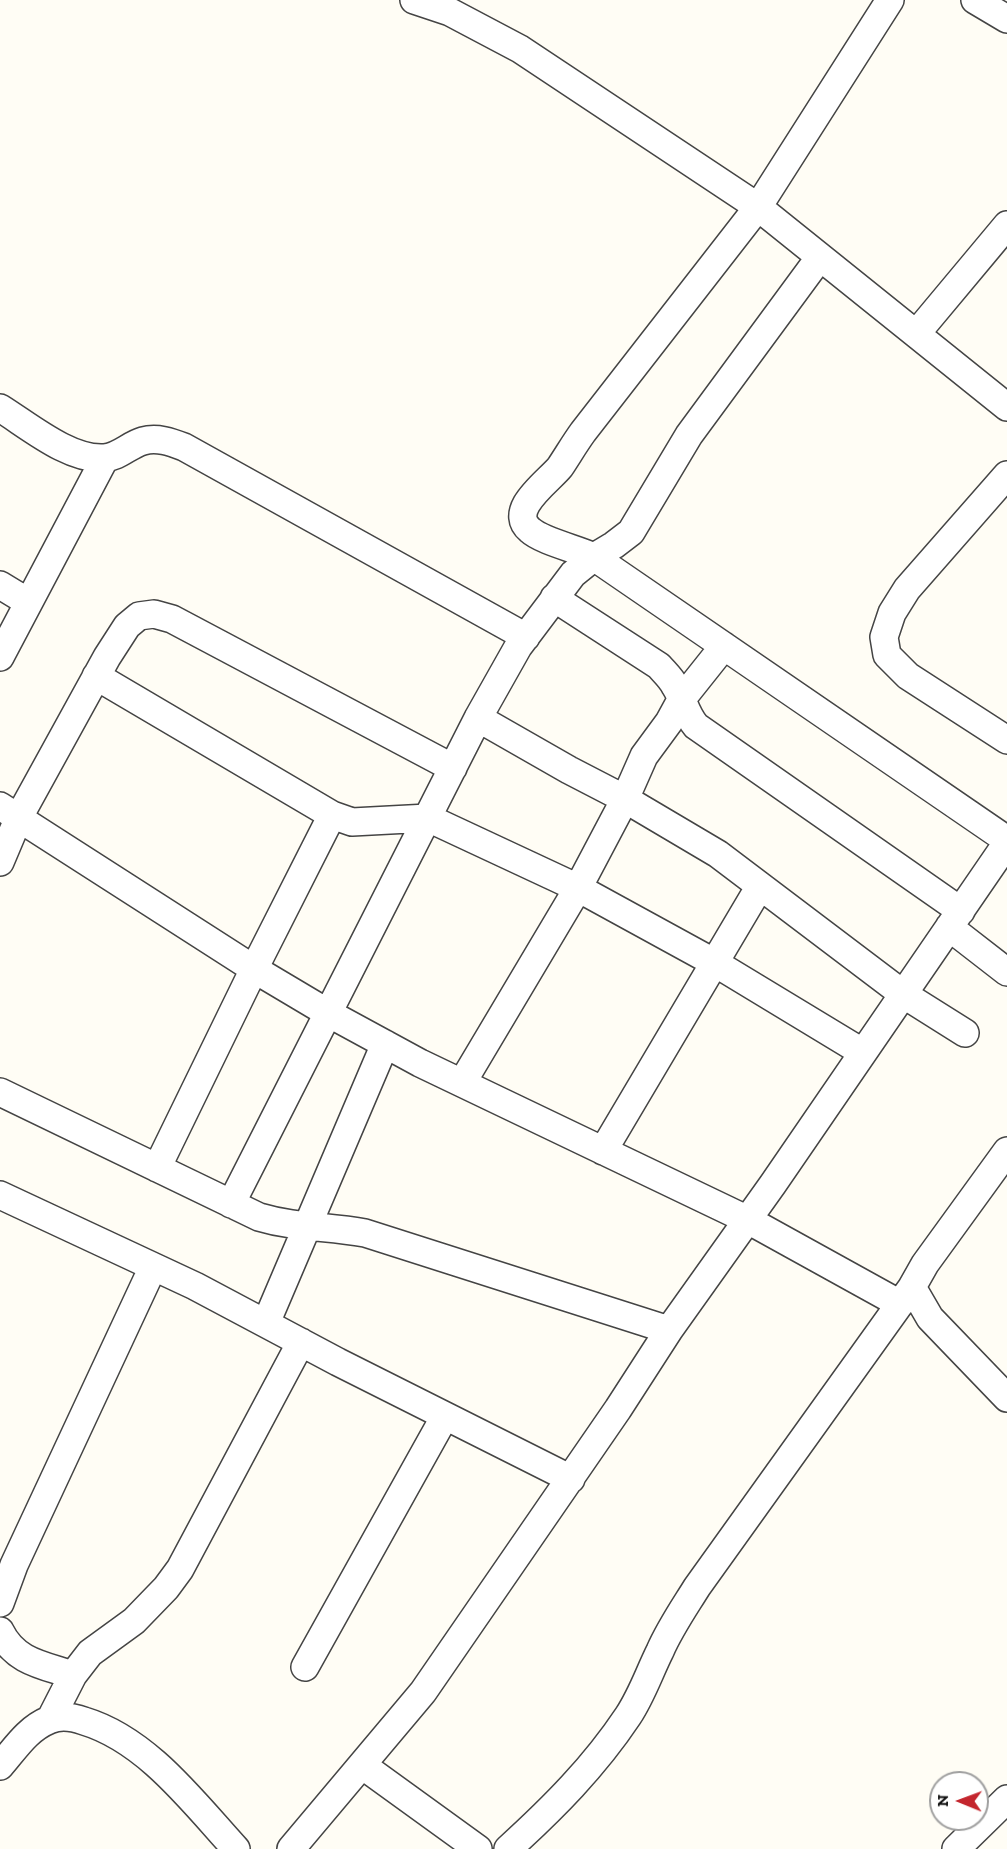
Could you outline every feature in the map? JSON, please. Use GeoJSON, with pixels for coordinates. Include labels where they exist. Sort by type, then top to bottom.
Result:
{"type":"FeatureCollection","features":[{"type":"Feature","properties":{"kind":"street"},"geometry":{"type":"LineString","coordinates":[[414,0],[450,12],[520,50],[758,207],[1007,407]]}},
{"type":"Feature","properties":{"kind":"street"},"geometry":{"type":"LineString","coordinates":[[291,1849],[423,1692],[570,1479],[669,1330],[748,1220],[1007,841],[594,557],[530,530],[524,522],[524,511],[532,494],[559,469],[583,432],[758,207],[890,0]]}},
{"type":"Feature","properties":{"kind":"street"},"geometry":{"type":"LineString","coordinates":[[975,0],[1007,20]]}},
{"type":"Feature","properties":{"kind":"street"},"geometry":{"type":"LineString","coordinates":[[916,334],[1007,225]]}},
{"type":"Feature","properties":{"kind":"street"},"geometry":{"type":"LineString","coordinates":[[231,1204],[478,718],[526,636],[573,574],[631,532],[689,435],[820,257]]}},
{"type":"Feature","properties":{"kind":"street"},"geometry":{"type":"LineString","coordinates":[[0,408],[60,446],[82,455],[105,458],[121,453],[143,441],[165,440],[184,447],[526,636]]}},
{"type":"Feature","properties":{"kind":"street"},"geometry":{"type":"LineString","coordinates":[[0,657],[105,458]]}},
{"type":"Feature","properties":{"kind":"street"},"geometry":{"type":"LineString","coordinates":[[1007,475],[907,589],[892,613],[885,637],[887,655],[908,676],[1007,740]]}},
{"type":"Feature","properties":{"kind":"street"},"geometry":{"type":"LineString","coordinates":[[0,585],[28,602]]}},
{"type":"Feature","properties":{"kind":"street"},"geometry":{"type":"LineString","coordinates":[[554,598],[659,666],[671,679],[687,715],[696,726],[955,919],[1007,972]]}},
{"type":"Feature","properties":{"kind":"street"},"geometry":{"type":"LineString","coordinates":[[0,862],[9,812],[127,626],[139,616],[154,614],[172,619],[453,768]]}},
{"type":"Feature","properties":{"kind":"street"},"geometry":{"type":"LineString","coordinates":[[462,1083],[578,888],[625,799],[644,756],[669,722],[681,699],[724,646]]}},
{"type":"Feature","properties":{"kind":"street"},"geometry":{"type":"LineString","coordinates":[[96,676],[332,815],[352,822],[428,818],[578,888],[715,963],[862,1052]]}},
{"type":"Feature","properties":{"kind":"street"},"geometry":{"type":"LineString","coordinates":[[478,718],[625,799],[718,854],[903,994],[965,1033]]}},
{"type":"Feature","properties":{"kind":"street"},"geometry":{"type":"LineString","coordinates":[[9,812],[254,969],[385,1044],[906,1296],[1007,1398]]}},
{"type":"Feature","properties":{"kind":"street"},"geometry":{"type":"LineString","coordinates":[[157,1168],[332,815]]}},
{"type":"Feature","properties":{"kind":"street"},"geometry":{"type":"LineString","coordinates":[[603,1151],[760,886]]}},
{"type":"Feature","properties":{"kind":"street"},"geometry":{"type":"LineString","coordinates":[[266,1323],[385,1044]]}},
{"type":"Feature","properties":{"kind":"street"},"geometry":{"type":"LineString","coordinates":[[0,1092],[259,1216],[276,1222],[307,1227],[337,1227],[365,1233],[669,1330]]}},
{"type":"Feature","properties":{"kind":"street"},"geometry":{"type":"LineString","coordinates":[[508,1849],[559,1802],[627,1716],[645,1687],[676,1620],[697,1587],[1007,1152]]}},
{"type":"Feature","properties":{"kind":"street"},"geometry":{"type":"LineString","coordinates":[[0,1195],[266,1323],[570,1479]]}},
{"type":"Feature","properties":{"kind":"street"},"geometry":{"type":"LineString","coordinates":[[0,1603],[14,1565],[153,1267]]}},
{"type":"Feature","properties":{"kind":"street"},"geometry":{"type":"LineString","coordinates":[[51,1718],[73,1675],[90,1653],[148,1608],[180,1569],[301,1342]]}},
{"type":"Feature","properties":{"kind":"street"},"geometry":{"type":"LineString","coordinates":[[305,1667],[445,1416]]}},
{"type":"Feature","properties":{"kind":"street"},"geometry":{"type":"LineString","coordinates":[[0,1631],[6,1643],[16,1654],[73,1675]]}},
{"type":"Feature","properties":{"kind":"street"},"geometry":{"type":"LineString","coordinates":[[0,1766],[32,1729],[51,1718],[70,1716],[96,1724],[124,1737],[177,1785],[236,1849]]}},
{"type":"Feature","properties":{"kind":"street"},"geometry":{"type":"LineString","coordinates":[[362,1765],[478,1849]]}},
{"type":"Feature","properties":{"kind":"street"},"geometry":{"type":"LineString","coordinates":[[956,1849],[1007,1799]]}}]}
